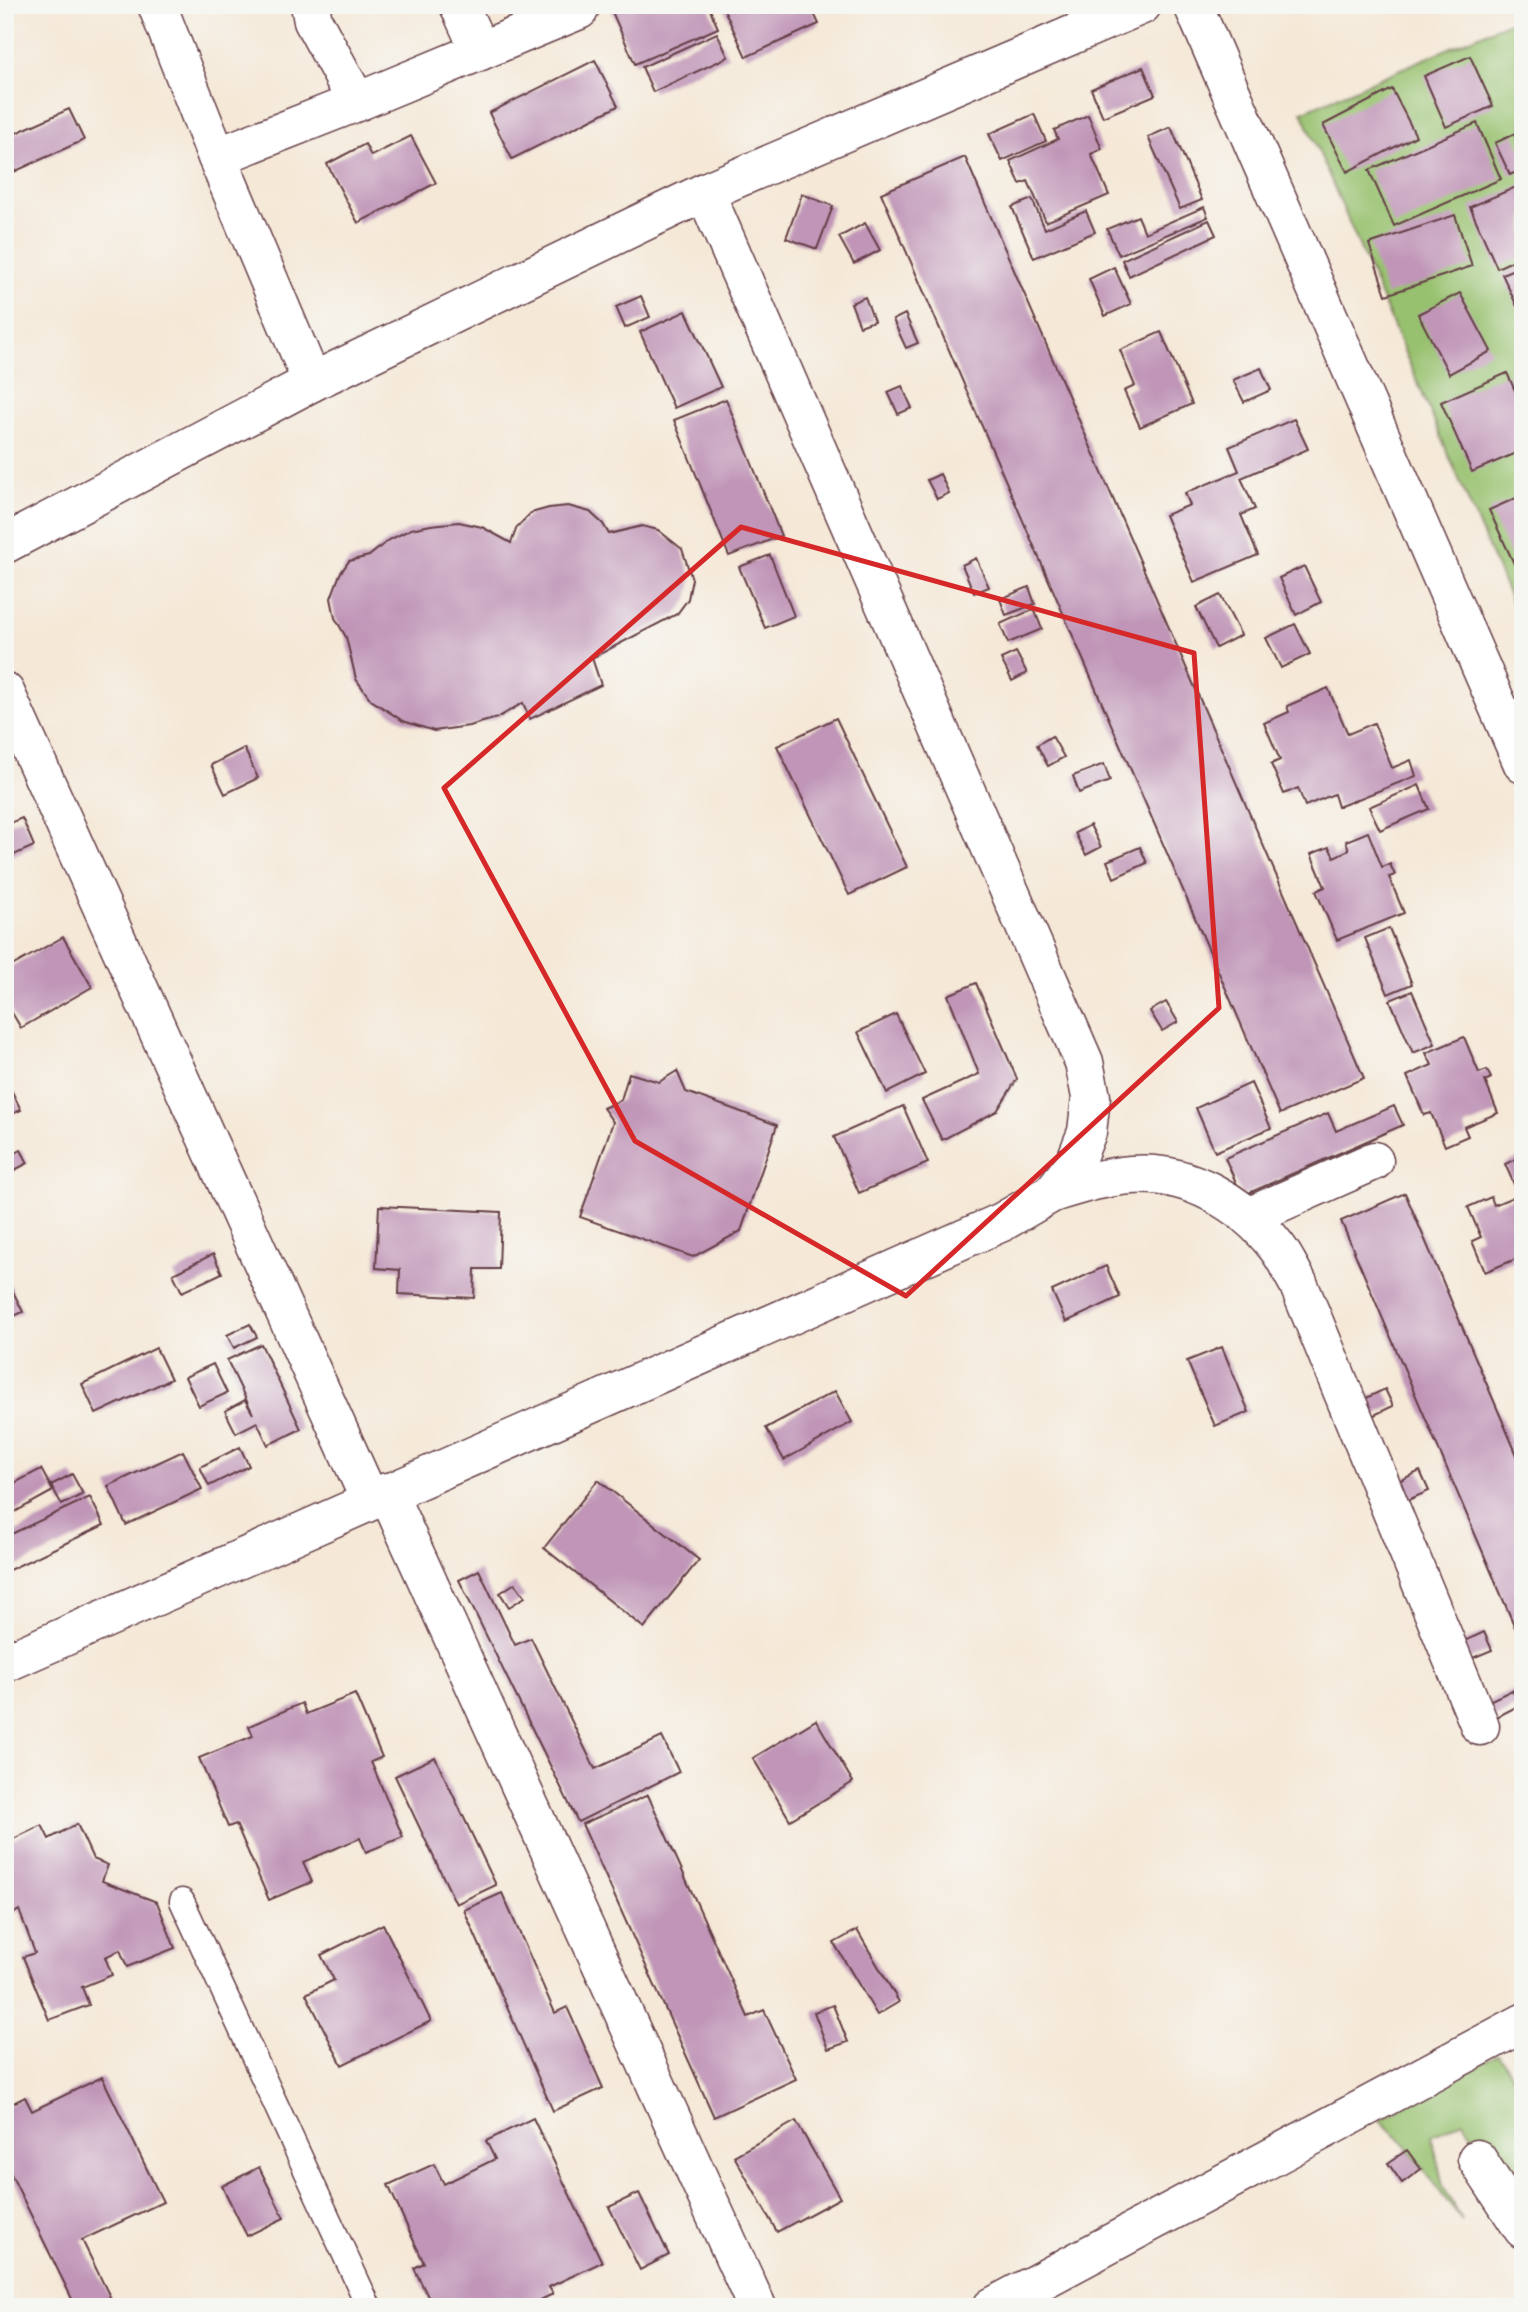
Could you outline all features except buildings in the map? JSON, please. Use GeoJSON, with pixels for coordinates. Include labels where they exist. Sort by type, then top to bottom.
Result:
{"type":"FeatureCollection","features":[{"type":"Feature","properties":{"kind":"street"},"geometry":{"type":"LineString","coordinates":[[157,5],[217,157],[312,382]]}},
{"type":"Feature","properties":{"kind":"street"},"geometry":{"type":"LineString","coordinates":[[310,5],[313,21],[357,102]]}},
{"type":"Feature","properties":{"kind":"street"},"geometry":{"type":"LineString","coordinates":[[459,5],[480,51]]}},
{"type":"Feature","properties":{"kind":"street"},"geometry":{"type":"LineString","coordinates":[[5,544],[312,382],[705,192],[1142,5]]}},
{"type":"Feature","properties":{"kind":"street"},"geometry":{"type":"LineString","coordinates":[[1193,5],[1523,764]]}},
{"type":"Feature","properties":{"kind":"street"},"geometry":{"type":"LineString","coordinates":[[217,157],[579,10]]}},
{"type":"Feature","properties":{"kind":"street"},"geometry":{"type":"LineString","coordinates":[[705,192],[1084,1062],[1091,1097],[1087,1132],[1074,1165],[1052,1194]]}},
{"type":"Feature","properties":{"kind":"street"},"geometry":{"type":"LineString","coordinates":[[5,692],[757,2307]]}},
{"type":"Feature","properties":{"kind":"street"},"geometry":{"type":"LineString","coordinates":[[1250,1216],[1374,1161]]}},
{"type":"Feature","properties":{"kind":"street"},"geometry":{"type":"LineString","coordinates":[[5,1663],[1002,1222],[1052,1194],[1093,1180],[1134,1175],[1175,1179],[1214,1193],[1250,1216],[1278,1247],[1298,1283],[1480,1726]]}},
{"type":"Feature","properties":{"kind":"street"},"geometry":{"type":"LineString","coordinates":[[992,2307],[1523,2023]]}},
{"type":"Feature","properties":{"kind":"street"},"geometry":{"type":"LineString","coordinates":[[1478,2159],[1523,2229]]}},
{"type":"Feature","properties":{"kind":"lane"},"geometry":{"type":"LineString","coordinates":[[182,1901],[369,2307]]}},
{"type":"Feature","properties":{"kind":"highlighted area"},"geometry":{"type":"Polygon","coordinates":[[[741,527],[1194,653],[1219,1008],[906,1296],[635,1141],[444,788],[741,527]]]}},
{"type":"Feature","properties":{"kind":"green space"},"geometry":{"type":"Polygon","coordinates":[[[1523,16],[1523,629],[1302,112],[1523,16]]]}},
{"type":"Feature","properties":{"kind":"green space"},"geometry":{"type":"Polygon","coordinates":[[[1498,2054],[1523,2091],[1523,2209],[1463,2121],[1432,2136],[1443,2186],[1462,2221],[1404,2144],[1380,2120],[1498,2054]]]}}]}
